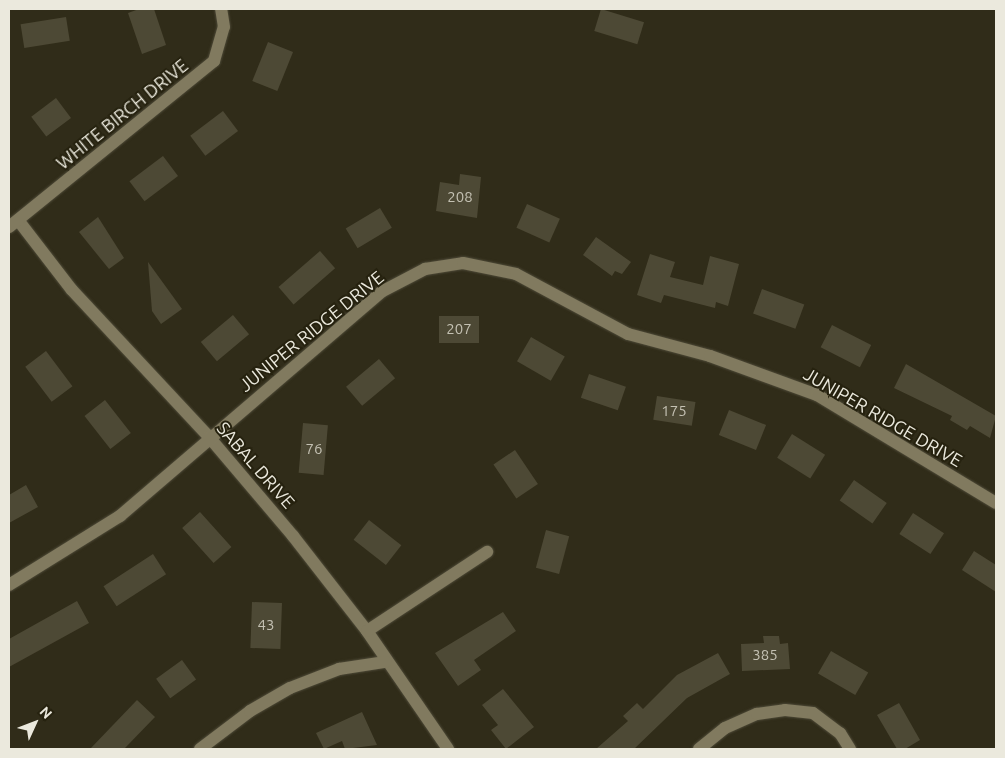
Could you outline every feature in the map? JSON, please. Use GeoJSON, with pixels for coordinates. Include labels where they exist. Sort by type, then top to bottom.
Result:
{"type":"FeatureCollection","features":[{"type":"Feature","properties":{"kind":"street","name":"WHITE BIRCH DRIVE"},"geometry":{"type":"LineString","coordinates":[[14,223],[214,62],[224,27],[221,9]]}},
{"type":"Feature","properties":{"kind":"street","name":"SABAL DRIVE"},"geometry":{"type":"LineString","coordinates":[[14,223],[72,290],[209,437],[367,631],[385,662],[448,749]]}},
{"type":"Feature","properties":{"kind":"street","name":"JUNIPER RIDGE DRIVE"},"geometry":{"type":"LineString","coordinates":[[9,585],[120,516],[209,437],[381,292],[425,268],[463,263],[516,274],[628,334],[710,356],[817,395],[996,503]]}},
{"type":"Feature","properties":{"kind":"street"},"geometry":{"type":"LineString","coordinates":[[367,631],[487,552]]}},
{"type":"Feature","properties":{"kind":"street"},"geometry":{"type":"LineString","coordinates":[[200,749],[250,711],[290,688],[338,669],[385,662]]}},
{"type":"Feature","properties":{"kind":"street"},"geometry":{"type":"LineString","coordinates":[[699,749],[725,728],[756,714],[785,710],[813,713],[840,733],[850,749]]}},
{"type":"Feature","properties":{"kind":"building"},"geometry":{"type":"Polygon","coordinates":[[[139,9],[154,9],[166,45],[142,54],[128,13],[139,9]]]}},
{"type":"Feature","properties":{"kind":"building"},"geometry":{"type":"Polygon","coordinates":[[[601,9],[644,22],[637,44],[594,31],[601,9]]]}},
{"type":"Feature","properties":{"kind":"building"},"geometry":{"type":"Polygon","coordinates":[[[66,17],[70,41],[24,48],[21,24],[66,17]]]}},
{"type":"Feature","properties":{"kind":"building"},"geometry":{"type":"Polygon","coordinates":[[[268,42],[293,52],[277,91],[252,81],[268,42]]]}},
{"type":"Feature","properties":{"kind":"building"},"geometry":{"type":"Polygon","coordinates":[[[56,98],[71,118],[46,137],[31,117],[56,98]]]}},
{"type":"Feature","properties":{"kind":"building"},"geometry":{"type":"Polygon","coordinates":[[[223,111],[238,131],[205,156],[190,136],[223,111]]]}},
{"type":"Feature","properties":{"kind":"building"},"geometry":{"type":"Polygon","coordinates":[[[163,156],[178,176],[145,201],[129,181],[163,156]]]}},
{"type":"Feature","properties":{"kind":"building"},"geometry":{"type":"Polygon","coordinates":[[[460,174],[481,177],[477,218],[436,211],[440,182],[459,185],[460,174]]]}},
{"type":"Feature","properties":{"kind":"building"},"geometry":{"type":"Polygon","coordinates":[[[527,204],[560,219],[549,242],[516,228],[527,204]]]}},
{"type":"Feature","properties":{"kind":"building"},"geometry":{"type":"Polygon","coordinates":[[[380,208],[392,228],[358,248],[346,229],[380,208]]]}},
{"type":"Feature","properties":{"kind":"building"},"geometry":{"type":"Polygon","coordinates":[[[98,217],[124,258],[109,269],[79,232],[98,217]]]}},
{"type":"Feature","properties":{"kind":"building"},"geometry":{"type":"Polygon","coordinates":[[[596,237],[631,262],[622,274],[615,271],[612,276],[583,255],[596,237]]]}},
{"type":"Feature","properties":{"kind":"building"},"geometry":{"type":"Polygon","coordinates":[[[320,251],[335,268],[294,304],[278,287],[320,251]]]}},
{"type":"Feature","properties":{"kind":"building"},"geometry":{"type":"Polygon","coordinates":[[[650,254],[675,262],[670,277],[703,285],[710,256],[739,264],[728,306],[716,302],[715,308],[664,295],[661,303],[637,295],[650,254]]]}},
{"type":"Feature","properties":{"kind":"building"},"geometry":{"type":"Polygon","coordinates":[[[148,262],[182,309],[161,324],[152,311],[148,262]]]}},
{"type":"Feature","properties":{"kind":"building"},"geometry":{"type":"Polygon","coordinates":[[[762,289],[804,304],[795,329],[753,313],[762,289]]]}},
{"type":"Feature","properties":{"kind":"building"},"geometry":{"type":"Polygon","coordinates":[[[233,315],[249,334],[217,361],[201,342],[233,315]]]}},
{"type":"Feature","properties":{"kind":"building"},"geometry":{"type":"Polygon","coordinates":[[[439,316],[479,316],[479,343],[439,343],[439,316]]]}},
{"type":"Feature","properties":{"kind":"building"},"geometry":{"type":"Polygon","coordinates":[[[832,325],[871,345],[860,367],[821,347],[832,325]]]}},
{"type":"Feature","properties":{"kind":"building"},"geometry":{"type":"Polygon","coordinates":[[[531,337],[565,356],[551,381],[517,361],[531,337]]]}},
{"type":"Feature","properties":{"kind":"building"},"geometry":{"type":"Polygon","coordinates":[[[46,351],[72,386],[52,402],[25,367],[46,351]]]}},
{"type":"Feature","properties":{"kind":"building"},"geometry":{"type":"Polygon","coordinates":[[[379,359],[395,378],[362,406],[346,387],[379,359]]]}},
{"type":"Feature","properties":{"kind":"building"},"geometry":{"type":"Polygon","coordinates":[[[906,364],[996,416],[990,438],[970,426],[967,430],[950,420],[952,416],[894,388],[906,364]]]}},
{"type":"Feature","properties":{"kind":"building"},"geometry":{"type":"Polygon","coordinates":[[[589,374],[626,387],[618,410],[581,398],[589,374]]]}},
{"type":"Feature","properties":{"kind":"building"},"geometry":{"type":"Polygon","coordinates":[[[657,396],[696,402],[692,426],[653,420],[657,396]]]}},
{"type":"Feature","properties":{"kind":"building"},"geometry":{"type":"Polygon","coordinates":[[[105,400],[131,433],[110,449],[85,416],[105,400]]]}},
{"type":"Feature","properties":{"kind":"building"},"geometry":{"type":"Polygon","coordinates":[[[729,410],[766,425],[756,450],[719,435],[729,410]]]}},
{"type":"Feature","properties":{"kind":"building"},"geometry":{"type":"Polygon","coordinates":[[[303,423],[328,425],[324,475],[299,473],[303,423]]]}},
{"type":"Feature","properties":{"kind":"building"},"geometry":{"type":"Polygon","coordinates":[[[792,434],[825,455],[810,478],[777,458],[792,434]]]}},
{"type":"Feature","properties":{"kind":"building"},"geometry":{"type":"Polygon","coordinates":[[[515,450],[538,484],[516,499],[493,465],[515,450]]]}},
{"type":"Feature","properties":{"kind":"building"},"geometry":{"type":"Polygon","coordinates":[[[854,480],[887,503],[872,523],[840,500],[854,480]]]}},
{"type":"Feature","properties":{"kind":"building"},"geometry":{"type":"Polygon","coordinates":[[[26,485],[38,507],[9,523],[9,495],[26,485]]]}},
{"type":"Feature","properties":{"kind":"building"},"geometry":{"type":"Polygon","coordinates":[[[200,512],[231,547],[214,563],[182,528],[200,512]]]}},
{"type":"Feature","properties":{"kind":"building"},"geometry":{"type":"Polygon","coordinates":[[[913,513],[944,533],[930,554],[899,534],[913,513]]]}},
{"type":"Feature","properties":{"kind":"building"},"geometry":{"type":"Polygon","coordinates":[[[369,520],[401,545],[386,565],[354,540],[369,520]]]}},
{"type":"Feature","properties":{"kind":"building"},"geometry":{"type":"Polygon","coordinates":[[[546,530],[569,536],[559,574],[536,568],[546,530]]]}},
{"type":"Feature","properties":{"kind":"building"},"geometry":{"type":"Polygon","coordinates":[[[974,551],[996,565],[996,592],[962,570],[974,551]]]}},
{"type":"Feature","properties":{"kind":"building"},"geometry":{"type":"Polygon","coordinates":[[[153,554],[166,574],[117,606],[104,586],[153,554]]]}},
{"type":"Feature","properties":{"kind":"building"},"geometry":{"type":"Polygon","coordinates":[[[77,601],[89,623],[9,667],[9,639],[77,601]]]}},
{"type":"Feature","properties":{"kind":"building"},"geometry":{"type":"Polygon","coordinates":[[[252,602],[282,603],[280,649],[250,648],[252,602]]]}},
{"type":"Feature","properties":{"kind":"building"},"geometry":{"type":"Polygon","coordinates":[[[503,612],[516,631],[474,660],[481,670],[458,686],[435,653],[503,612]]]}},
{"type":"Feature","properties":{"kind":"building"},"geometry":{"type":"Polygon","coordinates":[[[763,636],[779,636],[780,644],[788,643],[790,669],[742,671],[741,644],[764,643],[763,636]]]}},
{"type":"Feature","properties":{"kind":"building"},"geometry":{"type":"Polygon","coordinates":[[[831,651],[868,672],[855,695],[818,674],[831,651]]]}},
{"type":"Feature","properties":{"kind":"building"},"geometry":{"type":"Polygon","coordinates":[[[718,653],[730,674],[687,698],[634,749],[596,749],[628,721],[623,716],[637,703],[643,709],[677,675],[718,653]]]}},
{"type":"Feature","properties":{"kind":"building"},"geometry":{"type":"Polygon","coordinates":[[[182,660],[196,679],[170,698],[156,679],[182,660]]]}},
{"type":"Feature","properties":{"kind":"building"},"geometry":{"type":"Polygon","coordinates":[[[503,689],[534,727],[506,749],[491,730],[498,725],[482,705],[503,689]]]}},
{"type":"Feature","properties":{"kind":"building"},"geometry":{"type":"Polygon","coordinates":[[[137,700],[155,717],[124,749],[90,749],[137,700]]]}},
{"type":"Feature","properties":{"kind":"building"},"geometry":{"type":"Polygon","coordinates":[[[899,703],[920,740],[905,749],[897,749],[877,715],[899,703]]]}},
{"type":"Feature","properties":{"kind":"building"},"geometry":{"type":"Polygon","coordinates":[[[362,712],[377,745],[345,749],[342,741],[324,749],[316,733],[362,712]]]}}]}
